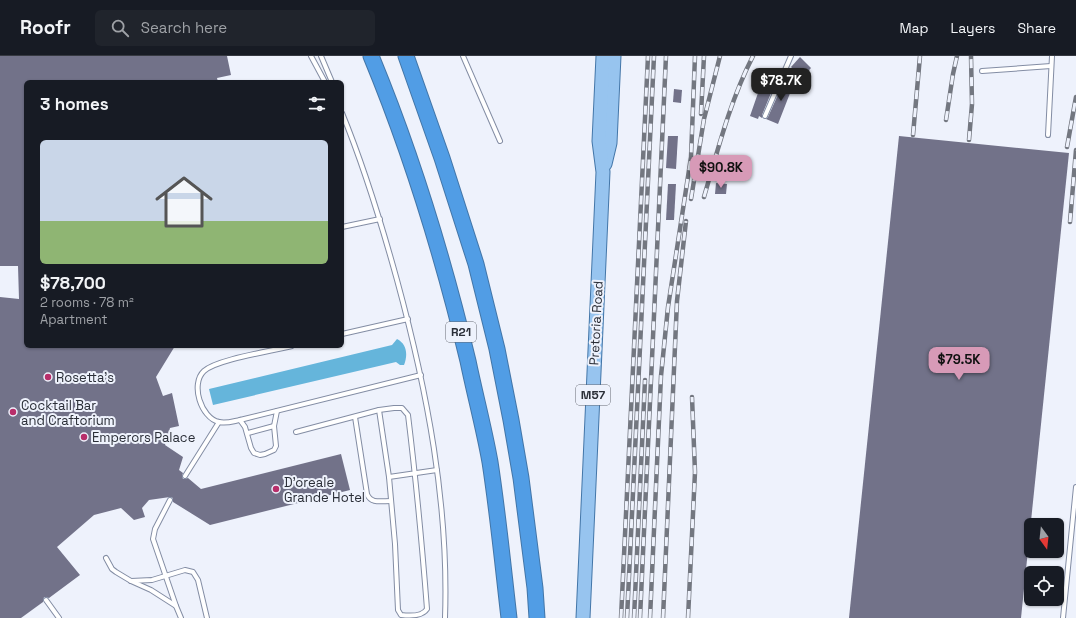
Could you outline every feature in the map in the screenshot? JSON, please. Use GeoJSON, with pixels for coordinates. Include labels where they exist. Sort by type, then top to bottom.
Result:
{"type":"FeatureCollection","features":[{"type":"Feature","properties":{"kind":"highway","name":"R21"},"geometry":{"type":"LineString","coordinates":[[370,56],[391,108],[420,190],[452,295],[490,461],[509,618]]}},
{"type":"Feature","properties":{"kind":"highway","name":"R21"},"geometry":{"type":"LineString","coordinates":[[406,56],[442,158],[471,249],[495,342],[521,478],[535,588],[537,618]]}},
{"type":"Feature","properties":{"kind":"main road","name":"Pretoria Road"},"geometry":{"type":"LineString","coordinates":[[583,618],[603,172],[599,141],[603,56]]}},
{"type":"Feature","properties":{"kind":"main road","name":"Pretoria Road"},"geometry":{"type":"LineString","coordinates":[[603,172],[610,142],[614,56]]}},
{"type":"Feature","properties":{"kind":"lane"},"geometry":{"type":"LineString","coordinates":[[311,56],[324,80]]}},
{"type":"Feature","properties":{"kind":"lane"},"geometry":{"type":"LineString","coordinates":[[321,56],[331,80]]}},
{"type":"Feature","properties":{"kind":"lane"},"geometry":{"type":"LineString","coordinates":[[463,56],[500,141]]}},
{"type":"Feature","properties":{"kind":"lane"},"geometry":{"type":"LineString","coordinates":[[765,116],[791,56]]}},
{"type":"Feature","properties":{"kind":"lane"},"geometry":{"type":"LineString","coordinates":[[1048,135],[1052,56]]}},
{"type":"Feature","properties":{"kind":"lane"},"geometry":{"type":"LineString","coordinates":[[982,71],[1051,66]]}},
{"type":"Feature","properties":{"kind":"lane"},"geometry":{"type":"LineString","coordinates":[[344,118],[355,145],[380,219],[408,319],[421,376],[439,483],[447,582],[445,618]]}},
{"type":"Feature","properties":{"kind":"lane"},"geometry":{"type":"LineString","coordinates":[[344,227],[380,219]]}},
{"type":"Feature","properties":{"kind":"lane"},"geometry":{"type":"LineString","coordinates":[[344,334],[408,319]]}},
{"type":"Feature","properties":{"kind":"lane"},"geometry":{"type":"LineString","coordinates":[[284,348],[218,364],[204,371],[201,375],[198,386],[199,400],[206,414],[219,422],[240,420],[421,376]]}},
{"type":"Feature","properties":{"kind":"lane"},"geometry":{"type":"LineString","coordinates":[[296,432],[380,410],[402,408],[408,415],[421,526],[427,609],[421,615],[401,615],[398,610],[395,544],[389,478],[380,410]]}},
{"type":"Feature","properties":{"kind":"lane"},"geometry":{"type":"LineString","coordinates":[[240,420],[248,433],[251,448],[254,453],[260,455],[266,454],[274,450],[276,446],[274,426],[277,411]]}},
{"type":"Feature","properties":{"kind":"lane"},"geometry":{"type":"LineString","coordinates":[[354,417],[369,499],[372,501],[391,501]]}},
{"type":"Feature","properties":{"kind":"lane"},"geometry":{"type":"LineString","coordinates":[[185,476],[219,422]]}},
{"type":"Feature","properties":{"kind":"lane"},"geometry":{"type":"LineString","coordinates":[[248,433],[274,426]]}},
{"type":"Feature","properties":{"kind":"lane"},"geometry":{"type":"LineString","coordinates":[[389,478],[437,470]]}},
{"type":"Feature","properties":{"kind":"lane"},"geometry":{"type":"LineString","coordinates":[[1063,618],[1076,487]]}},
{"type":"Feature","properties":{"kind":"lane"},"geometry":{"type":"LineString","coordinates":[[170,500],[155,529],[153,542],[181,618]]}},
{"type":"Feature","properties":{"kind":"lane"},"geometry":{"type":"LineString","coordinates":[[106,558],[112,569],[131,581],[151,590],[176,606]]}},
{"type":"Feature","properties":{"kind":"lane"},"geometry":{"type":"LineString","coordinates":[[131,581],[152,580],[186,570],[193,572],[198,580],[207,618]]}},
{"type":"Feature","properties":{"kind":"lane"},"geometry":{"type":"LineString","coordinates":[[46,600],[59,618]]}},
{"type":"Feature","properties":{"kind":"water"},"geometry":{"type":"Polygon","coordinates":[[[397,339],[403,344],[406,350],[404,365],[400,365],[396,362],[213,405],[209,389],[392,345],[397,339]]]}},
{"type":"Feature","properties":{"kind":"building","name":"Emperors Palace"},"geometry":{"type":"Polygon","coordinates":[[[0,56],[227,56],[231,75],[217,78],[218,80],[24,80],[24,348],[174,348],[156,377],[163,396],[172,393],[179,426],[170,428],[165,445],[183,457],[179,470],[183,473],[183,479],[188,478],[201,489],[341,454],[350,490],[210,525],[173,502],[173,498],[170,497],[149,500],[142,508],[145,517],[134,520],[121,508],[94,515],[57,547],[80,575],[49,598],[44,597],[43,602],[21,618],[0,618],[0,297],[19,299],[18,266],[0,266],[0,56]]]}},
{"type":"Feature","properties":{"kind":"building"},"geometry":{"type":"Polygon","coordinates":[[[800,57],[811,68],[802,78],[791,67],[800,57]]]}},
{"type":"Feature","properties":{"kind":"building"},"geometry":{"type":"Polygon","coordinates":[[[768,72],[778,76],[762,118],[759,116],[758,119],[750,116],[758,93],[768,72]]]}},
{"type":"Feature","properties":{"kind":"building"},"geometry":{"type":"Polygon","coordinates":[[[785,79],[794,83],[778,124],[766,119],[785,79]]]}},
{"type":"Feature","properties":{"kind":"building"},"geometry":{"type":"Polygon","coordinates":[[[674,89],[682,90],[681,103],[673,102],[674,89]]]}},
{"type":"Feature","properties":{"kind":"building"},"geometry":{"type":"Polygon","coordinates":[[[668,136],[678,136],[676,169],[666,168],[668,136]]]}},
{"type":"Feature","properties":{"kind":"building"},"geometry":{"type":"Polygon","coordinates":[[[899,136],[1069,153],[1031,518],[1024,518],[1024,558],[1027,558],[1026,566],[1024,566],[1024,589],[1021,618],[849,618],[899,136]]]}},
{"type":"Feature","properties":{"kind":"building"},"geometry":{"type":"Polygon","coordinates":[[[716,183],[727,184],[726,194],[715,194],[716,183]]]}},
{"type":"Feature","properties":{"kind":"building"},"geometry":{"type":"Polygon","coordinates":[[[668,184],[676,184],[674,220],[666,220],[668,184]]]}},
{"type":"Feature","properties":{"kind":"railway"},"geometry":{"type":"LineString","coordinates":[[621,618],[648,56]]}},
{"type":"Feature","properties":{"kind":"railway"},"geometry":{"type":"LineString","coordinates":[[627,618],[654,56]]}},
{"type":"Feature","properties":{"kind":"railway"},"geometry":{"type":"LineString","coordinates":[[640,618],[666,56]]}},
{"type":"Feature","properties":{"kind":"railway"},"geometry":{"type":"LineString","coordinates":[[650,618],[661,376],[668,307],[691,157],[695,56]]}},
{"type":"Feature","properties":{"kind":"railway"},"geometry":{"type":"LineString","coordinates":[[701,114],[704,56]]}},
{"type":"Feature","properties":{"kind":"railway"},"geometry":{"type":"LineString","coordinates":[[691,199],[704,119],[720,56]]}},
{"type":"Feature","properties":{"kind":"railway"},"geometry":{"type":"LineString","coordinates":[[704,197],[731,108],[753,56]]}},
{"type":"Feature","properties":{"kind":"railway"},"geometry":{"type":"LineString","coordinates":[[913,135],[920,56]]}},
{"type":"Feature","properties":{"kind":"railway"},"geometry":{"type":"LineString","coordinates":[[946,120],[957,56]]}},
{"type":"Feature","properties":{"kind":"railway"},"geometry":{"type":"LineString","coordinates":[[969,140],[972,104],[971,56]]}},
{"type":"Feature","properties":{"kind":"railway"},"geometry":{"type":"LineString","coordinates":[[1067,147],[1076,97]]}},
{"type":"Feature","properties":{"kind":"railway"},"geometry":{"type":"LineString","coordinates":[[1070,222],[1076,150]]}},
{"type":"Feature","properties":{"kind":"railway"},"geometry":{"type":"LineString","coordinates":[[663,618],[677,301],[686,221]]}},
{"type":"Feature","properties":{"kind":"railway"},"geometry":{"type":"LineString","coordinates":[[634,618],[645,380]]}},
{"type":"Feature","properties":{"kind":"railway"},"geometry":{"type":"LineString","coordinates":[[688,618],[695,472],[692,397]]}},
{"type":"Feature","properties":{"kind":"place","name":"Rosetta's"},"geometry":{"type":"Point","coordinates":[48,377]}},
{"type":"Feature","properties":{"kind":"place","name":"Cocktail Bar and Craftorium"},"geometry":{"type":"Point","coordinates":[13,412]}},
{"type":"Feature","properties":{"kind":"place","name":"Emperors Palace"},"geometry":{"type":"Point","coordinates":[84,437]}},
{"type":"Feature","properties":{"kind":"place","name":"D'oreale Grande Hotel"},"geometry":{"type":"Point","coordinates":[276,489]}}]}
